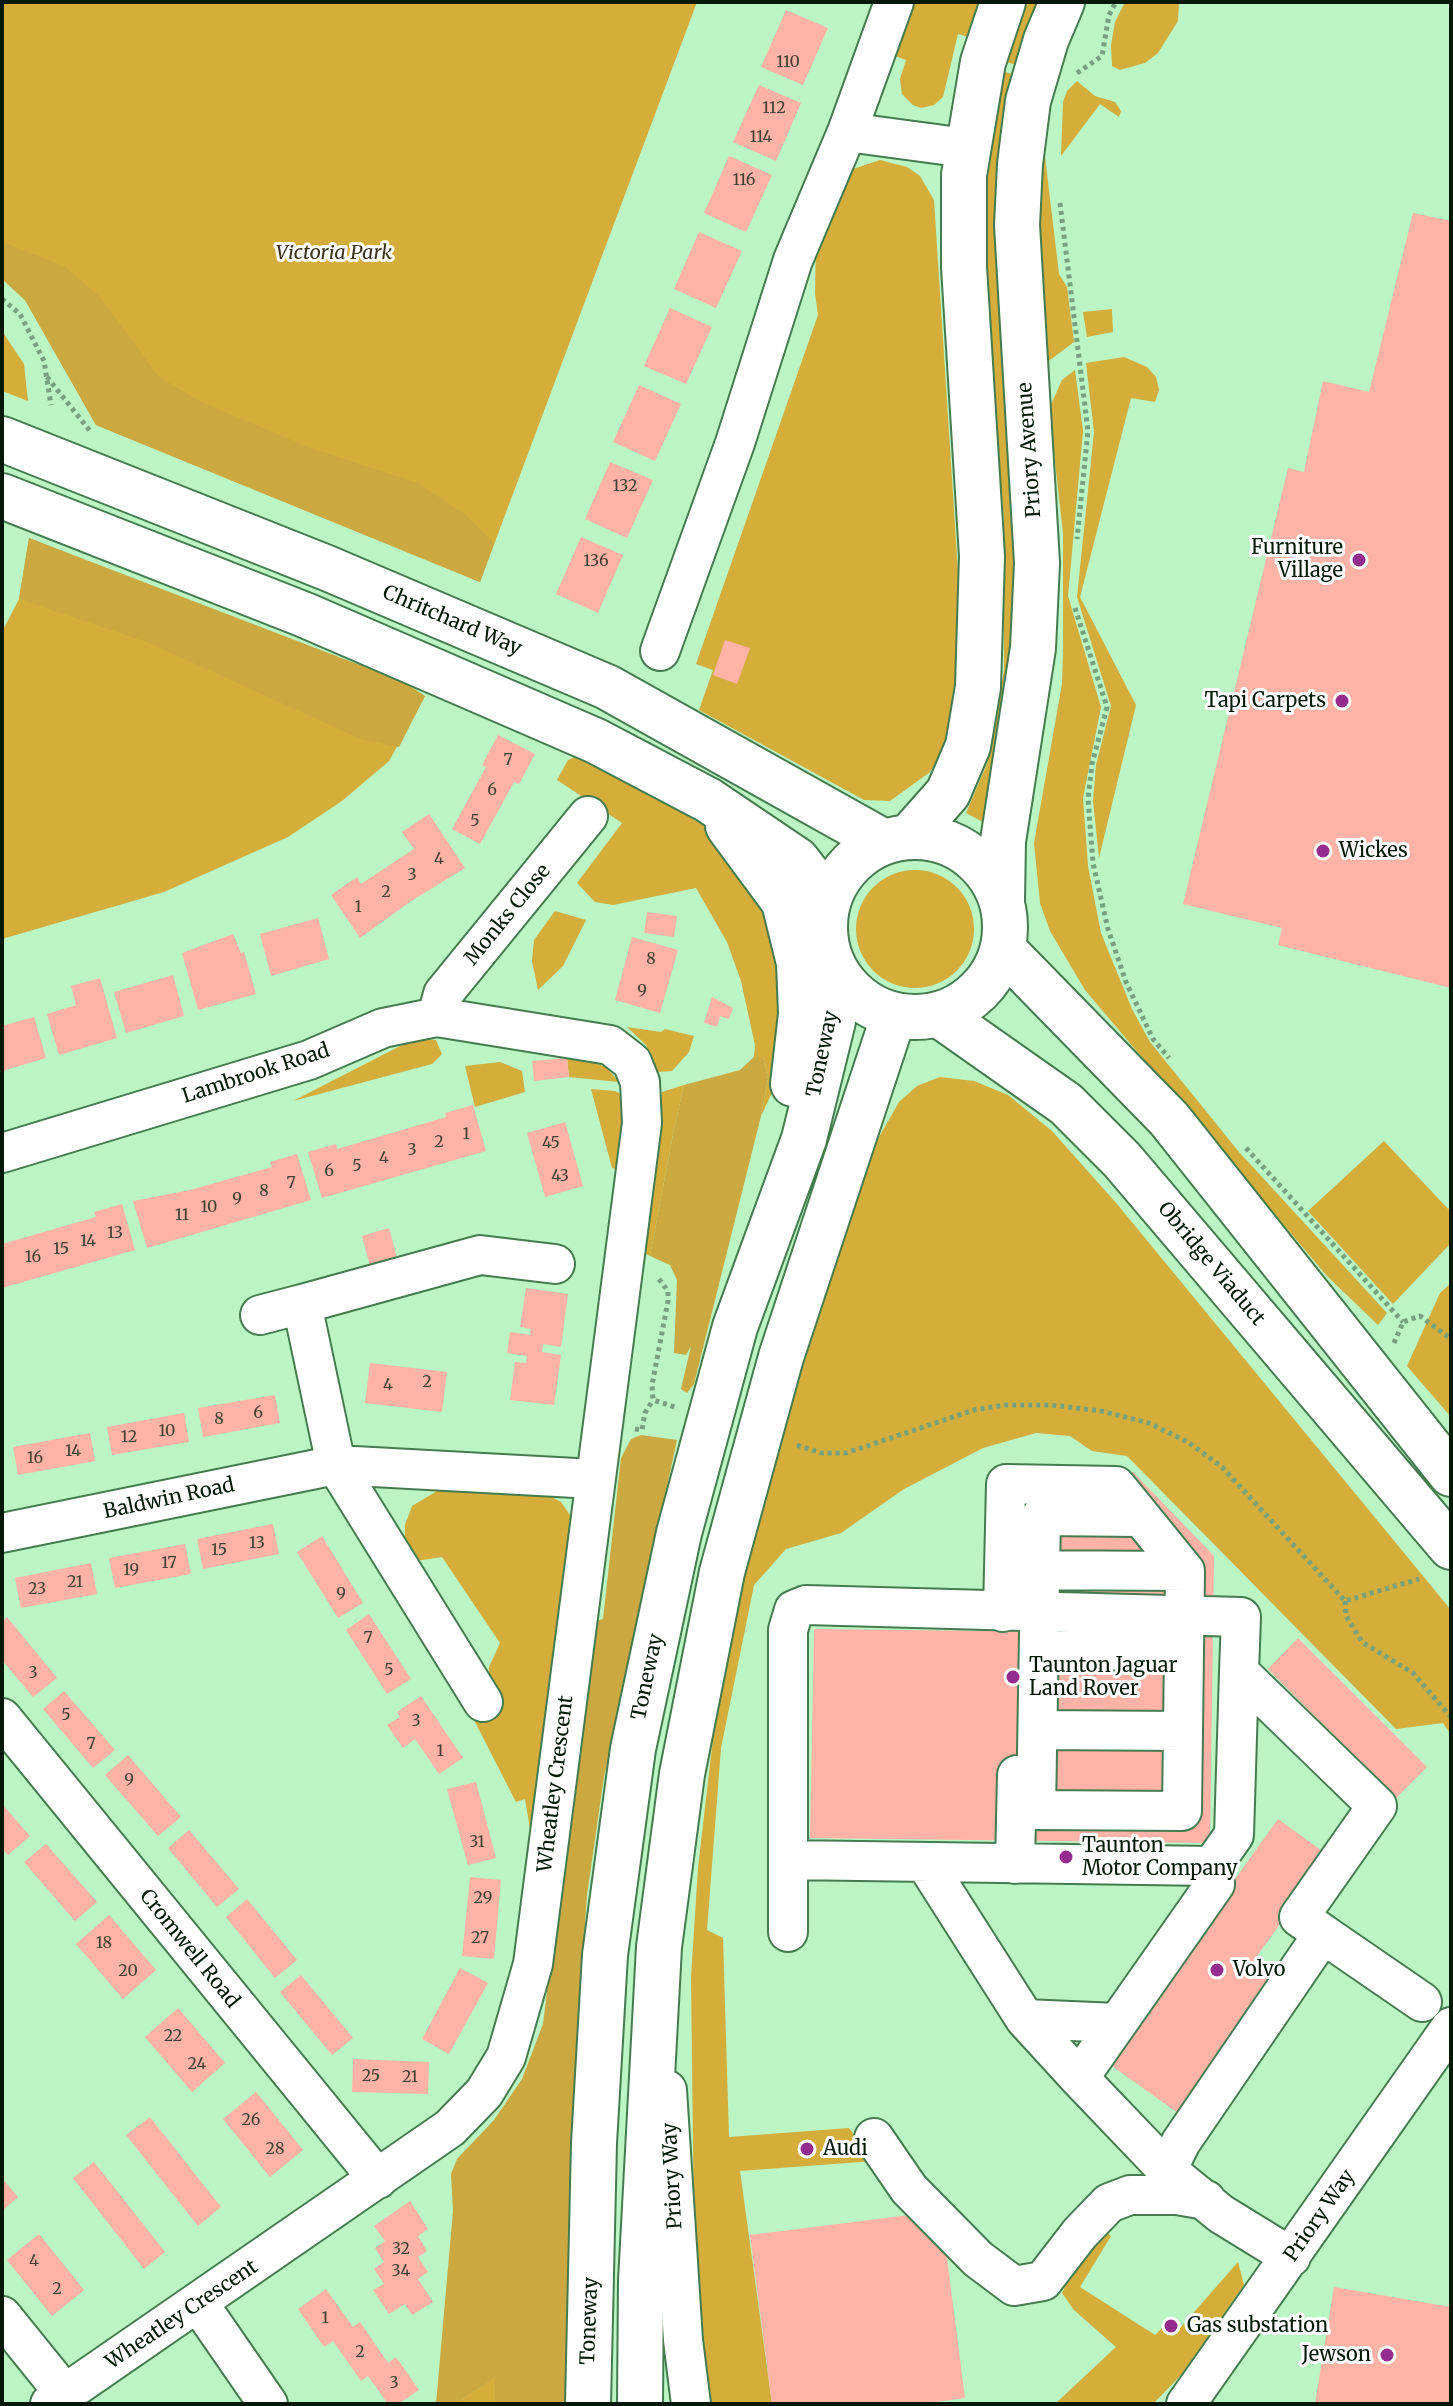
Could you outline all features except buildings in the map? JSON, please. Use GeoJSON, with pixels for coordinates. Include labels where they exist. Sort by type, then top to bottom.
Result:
{"type":"FeatureCollection","features":[{"type":"Feature","properties":{"kind":"main road"},"geometry":{"type":"LineString","coordinates":[[897,839],[933,838],[956,847],[976,860],[992,879],[1002,901],[1005,925],[1003,949],[994,971],[980,990],[960,1005],[916,1018],[894,1015],[871,1006],[851,992],[836,972],[827,949],[824,924],[828,900],[850,864],[897,839],[948,793],[968,746],[978,687],[982,556],[964,267],[966,148],[983,62],[1003,2]]}},
{"type":"Feature","properties":{"kind":"main road","name":"Priory Avenue"},"geometry":{"type":"LineString","coordinates":[[1002,901],[1003,841],[1033,648],[1037,563],[1017,225],[1020,164],[1028,101],[1062,2]]}},
{"type":"Feature","properties":{"kind":"main road","name":"Chritchard Way"},"geometry":{"type":"LineString","coordinates":[[2,439],[298,557],[607,687],[897,839]]}},
{"type":"Feature","properties":{"kind":"main road"},"geometry":{"type":"LineString","coordinates":[[2,496],[305,615],[596,741],[708,800],[797,860],[828,900]]}},
{"type":"Feature","properties":{"kind":"main road"},"geometry":{"type":"LineString","coordinates":[[708,800],[784,902],[800,976],[797,1070],[769,1168],[735,1327]]}},
{"type":"Feature","properties":{"kind":"main road"},"geometry":{"type":"LineString","coordinates":[[1003,949],[1169,1119],[1451,1474]]}},
{"type":"Feature","properties":{"kind":"main road","name":"Toneway"},"geometry":{"type":"LineString","coordinates":[[588,2404],[594,2143],[605,1955],[633,1749],[679,1533],[735,1327],[804,1139],[833,1021],[836,972]]}},
{"type":"Feature","properties":{"kind":"main road","name":"Obridge Viaduct"},"geometry":{"type":"LineString","coordinates":[[938,1014],[1066,1104],[1122,1160],[1451,1547]]}},
{"type":"Feature","properties":{"kind":"main road"},"geometry":{"type":"LineString","coordinates":[[640,2404],[641,2281],[659,1947],[682,1774],[722,1572],[781,1357],[894,1015]]}},
{"type":"Feature","properties":{"kind":"street"},"geometry":{"type":"LineString","coordinates":[[660,651],[735,443],[793,260],[847,132],[894,2]]}},
{"type":"Feature","properties":{"kind":"street"},"geometry":{"type":"LineString","coordinates":[[847,132],[966,148]]}},
{"type":"Feature","properties":{"kind":"street","name":"Monks Close"},"geometry":{"type":"LineString","coordinates":[[437,1017],[443,994],[588,816]]}},
{"type":"Feature","properties":{"kind":"street","name":"Lambrook Road"},"geometry":{"type":"LineString","coordinates":[[2,1153],[309,1060],[383,1028],[437,1017],[513,1029]]}},
{"type":"Feature","properties":{"kind":"street","name":"Wheatley Crescent"},"geometry":{"type":"LineString","coordinates":[[57,2399],[199,2304],[450,2128],[484,2093],[506,2057],[533,1964],[642,1123],[640,1082],[632,1062],[610,1045],[513,1029]]}},
{"type":"Feature","properties":{"kind":"street"},"geometry":{"type":"LineString","coordinates":[[260,1315],[480,1255],[555,1264]]}},
{"type":"Feature","properties":{"kind":"street"},"geometry":{"type":"LineString","coordinates":[[302,1304],[336,1465],[483,1702]]}},
{"type":"Feature","properties":{"kind":"street","name":"Baldwin Road"},"geometry":{"type":"LineString","coordinates":[[2,1533],[336,1465],[594,1479]]}},
{"type":"Feature","properties":{"kind":"street"},"geometry":{"type":"LineString","coordinates":[[1015,1864],[1012,1612],[1006,1484],[1116,1486],[1185,1571],[1182,1811],[1036,1810],[1041,1516],[1140,1517]]}},
{"type":"Feature","properties":{"kind":"street"},"geometry":{"type":"LineString","coordinates":[[1421,1513],[1451,1561]]}},
{"type":"Feature","properties":{"kind":"street"},"geometry":{"type":"LineString","coordinates":[[1004,1570],[1185,1571]]}},
{"type":"Feature","properties":{"kind":"street"},"geometry":{"type":"LineString","coordinates":[[788,1932],[788,1630],[794,1610],[806,1605],[1241,1617],[1234,1835],[1212,1866],[1215,1884],[1079,2078]]}},
{"type":"Feature","properties":{"kind":"street"},"geometry":{"type":"LineString","coordinates":[[1039,1650],[1184,1651]]}},
{"type":"Feature","properties":{"kind":"street"},"geometry":{"type":"LineString","coordinates":[[1239,1672],[1377,1806],[1299,1917],[1422,2002]]}},
{"type":"Feature","properties":{"kind":"street","name":"Cromwell Road"},"geometry":{"type":"LineString","coordinates":[[2,1718],[378,2179]]}},
{"type":"Feature","properties":{"kind":"street"},"geometry":{"type":"LineString","coordinates":[[1038,1730],[1183,1731]]}},
{"type":"Feature","properties":{"kind":"street"},"geometry":{"type":"LineString","coordinates":[[789,1860],[1212,1866]]}},
{"type":"Feature","properties":{"kind":"street"},"geometry":{"type":"LineString","coordinates":[[925,1862],[1025,2019],[1079,2078],[1167,2170],[1221,2214],[1291,2257]]}},
{"type":"Feature","properties":{"kind":"street"},"geometry":{"type":"LineString","coordinates":[[1167,2170],[1181,2142],[1323,1934]]}},
{"type":"Feature","properties":{"kind":"street","name":"Priory Way"},"geometry":{"type":"LineString","coordinates":[[659,1947],[683,2340],[691,2404]]}},
{"type":"Feature","properties":{"kind":"street"},"geometry":{"type":"LineString","coordinates":[[1025,2019],[1117,2023]]}},
{"type":"Feature","properties":{"kind":"street","name":"Priory Way"},"geometry":{"type":"LineString","coordinates":[[1196,2401],[1291,2257],[1451,2027]]}},
{"type":"Feature","properties":{"kind":"street"},"geometry":{"type":"LineString","coordinates":[[874,2138],[909,2189],[978,2259],[1014,2286],[1043,2281],[1080,2233],[1109,2203],[1130,2195],[1177,2195],[1206,2200]]}},
{"type":"Feature","properties":{"kind":"street"},"geometry":{"type":"LineString","coordinates":[[199,2304],[268,2404]]}},
{"type":"Feature","properties":{"kind":"street"},"geometry":{"type":"LineString","coordinates":[[2,2316],[57,2399]]}},
{"type":"Feature","properties":{"kind":"path"},"geometry":{"type":"LineString","coordinates":[[1102,56],[1109,15],[1116,2]]}},
{"type":"Feature","properties":{"kind":"path"},"geometry":{"type":"LineString","coordinates":[[1059,196],[1088,431],[1076,552]]}},
{"type":"Feature","properties":{"kind":"path"},"geometry":{"type":"LineString","coordinates":[[2,299],[20,314],[44,361],[51,405]]}},
{"type":"Feature","properties":{"kind":"path"},"geometry":{"type":"LineString","coordinates":[[46,376],[65,395],[82,422]]}},
{"type":"Feature","properties":{"kind":"path"},"geometry":{"type":"LineString","coordinates":[[1072,597],[1107,707],[1092,764],[1088,799],[1093,863],[1108,929],[1126,982],[1153,1039],[1171,1061]]}},
{"type":"Feature","properties":{"kind":"path"},"geometry":{"type":"LineString","coordinates":[[1244,1146],[1403,1322],[1420,1316],[1451,1339]]}},
{"type":"Feature","properties":{"kind":"path"},"geometry":{"type":"LineString","coordinates":[[642,1430],[645,1413],[653,1400],[652,1385]]}},
{"type":"Feature","properties":{"kind":"path"},"geometry":{"type":"LineString","coordinates":[[653,1400],[675,1407]]}},
{"type":"Feature","properties":{"kind":"path"},"geometry":{"type":"LineString","coordinates":[[1345,1601],[1346,1616],[1362,1642],[1413,1673],[1435,1694],[1451,1717]]}},
{"type":"Feature","properties":{"kind":"green space","name":"Victoria Park"},"geometry":{"type":"Polygon","coordinates":[[[2,2],[697,2],[480,582],[96,425],[25,300],[2,279],[2,2]]]}},
{"type":"Feature","properties":{"kind":"green space"},"geometry":{"type":"Polygon","coordinates":[[[914,2],[980,2],[969,37],[958,34],[943,97],[934,105],[921,108],[902,94],[900,79],[906,60],[895,56],[892,44],[908,8],[914,2]]]}},
{"type":"Feature","properties":{"kind":"green space"},"geometry":{"type":"Polygon","coordinates":[[[1023,2],[1041,2],[1017,65],[1002,61],[1023,2]]]}},
{"type":"Feature","properties":{"kind":"green space"},"geometry":{"type":"Polygon","coordinates":[[[1125,2],[1179,2],[1178,21],[1158,53],[1145,63],[1120,70],[1112,66],[1111,45],[1115,22],[1125,2]]]}},
{"type":"Feature","properties":{"kind":"green space"},"geometry":{"type":"Polygon","coordinates":[[[999,70],[1015,75],[998,198],[998,273],[1016,610],[986,819],[983,822],[966,813],[987,764],[1004,670],[1004,518],[987,343],[983,187],[999,70]]]}},
{"type":"Feature","properties":{"kind":"green space"},"geometry":{"type":"Polygon","coordinates":[[[1077,81],[1095,96],[1115,102],[1121,111],[1119,117],[1100,104],[1061,156],[1063,102],[1067,91],[1077,81]]]}},
{"type":"Feature","properties":{"kind":"green space"},"geometry":{"type":"Polygon","coordinates":[[[1056,84],[1043,140],[1059,274],[1067,287],[1074,342],[1046,363],[1035,341],[1042,140],[1056,84]]]}},
{"type":"Feature","properties":{"kind":"green space"},"geometry":{"type":"Polygon","coordinates":[[[880,160],[907,167],[920,176],[934,200],[962,634],[958,704],[945,746],[930,772],[890,801],[864,800],[699,710],[713,670],[696,664],[818,315],[815,294],[816,234],[850,170],[880,160]]]}},
{"type":"Feature","properties":{"kind":"green space"},"geometry":{"type":"Polygon","coordinates":[[[1112,309],[1113,332],[1087,337],[1083,312],[1112,309]]]}},
{"type":"Feature","properties":{"kind":"green space"},"geometry":{"type":"Polygon","coordinates":[[[2,331],[24,364],[28,401],[2,391],[2,331]]]}},
{"type":"Feature","properties":{"kind":"green space"},"geometry":{"type":"Polygon","coordinates":[[[1124,357],[1147,367],[1156,377],[1159,390],[1155,402],[1131,398],[1080,597],[1136,705],[1099,858],[1093,801],[1096,765],[1111,706],[1077,597],[1094,432],[1086,363],[1124,357]]]}},
{"type":"Feature","properties":{"kind":"green space"},"geometry":{"type":"Polygon","coordinates":[[[1075,370],[1083,431],[1068,596],[1101,707],[1083,798],[1088,866],[1101,933],[1132,1009],[1150,1042],[1239,1152],[1387,1313],[1378,1325],[1327,1276],[1085,990],[1050,931],[1040,903],[1034,843],[1062,684],[1063,652],[1063,533],[1049,409],[1062,380],[1075,370]]]}},
{"type":"Feature","properties":{"kind":"green space"},"geometry":{"type":"Polygon","coordinates":[[[29,538],[425,696],[389,761],[342,801],[288,837],[164,892],[2,939],[2,632],[19,599],[29,538]]]}},
{"type":"Feature","properties":{"kind":"green space"},"geometry":{"type":"Polygon","coordinates":[[[578,756],[635,783],[714,832],[779,935],[788,1059],[761,1116],[768,1079],[763,1057],[754,1057],[755,1045],[741,981],[727,942],[696,888],[613,905],[595,902],[577,883],[622,823],[557,780],[568,760],[578,756]]]}},
{"type":"Feature","properties":{"kind":"green space"},"geometry":{"type":"Polygon","coordinates":[[[915,870],[938,874],[957,887],[970,906],[974,929],[970,952],[957,971],[938,984],[915,988],[892,984],[873,971],[860,952],[856,929],[860,906],[873,887],[892,874],[915,870]]]}},
{"type":"Feature","properties":{"kind":"green space"},"geometry":{"type":"Polygon","coordinates":[[[555,911],[586,920],[563,966],[538,990],[532,961],[534,940],[555,911]]]}},
{"type":"Feature","properties":{"kind":"green space"},"geometry":{"type":"Polygon","coordinates":[[[627,1027],[661,1032],[665,1029],[694,1036],[689,1052],[672,1071],[658,1072],[646,1045],[627,1027]]]}},
{"type":"Feature","properties":{"kind":"green space"},"geometry":{"type":"Polygon","coordinates":[[[436,1040],[442,1054],[432,1064],[293,1101],[406,1043],[436,1040]]]}},
{"type":"Feature","properties":{"kind":"green space"},"geometry":{"type":"Polygon","coordinates":[[[571,1054],[606,1067],[619,1082],[569,1077],[567,1058],[571,1054]]]}},
{"type":"Feature","properties":{"kind":"green space"},"geometry":{"type":"Polygon","coordinates":[[[500,1062],[522,1071],[525,1092],[475,1107],[465,1066],[500,1062]]]}},
{"type":"Feature","properties":{"kind":"green space"},"geometry":{"type":"Polygon","coordinates":[[[940,1077],[974,1081],[1008,1095],[1052,1131],[1117,1204],[1451,1610],[1451,1735],[1443,1723],[1396,1729],[1127,1456],[1092,1451],[1070,1436],[1036,1433],[983,1448],[904,1489],[841,1533],[786,1549],[754,1585],[721,1748],[707,1930],[723,1938],[729,2137],[849,2128],[874,2161],[740,2171],[772,2404],[704,2404],[694,2224],[691,1977],[698,1868],[717,1704],[750,1535],[850,1203],[875,1144],[899,1102],[917,1086],[940,1077]]]}},
{"type":"Feature","properties":{"kind":"green space"},"geometry":{"type":"Polygon","coordinates":[[[684,1085],[650,1256],[641,1252],[662,1092],[684,1085]]]}},
{"type":"Feature","properties":{"kind":"green space"},"geometry":{"type":"Polygon","coordinates":[[[591,1089],[615,1091],[626,1097],[625,1171],[612,1168],[591,1089]]]}},
{"type":"Feature","properties":{"kind":"green space"},"geometry":{"type":"Polygon","coordinates":[[[1384,1141],[1451,1212],[1451,1243],[1393,1304],[1308,1211],[1384,1141]]]}},
{"type":"Feature","properties":{"kind":"green space"},"geometry":{"type":"Polygon","coordinates":[[[1451,1283],[1451,1417],[1407,1366],[1440,1293],[1451,1283]]]}},
{"type":"Feature","properties":{"kind":"green space"},"geometry":{"type":"Polygon","coordinates":[[[442,1488],[515,1495],[531,1491],[546,1494],[561,1502],[570,1515],[576,1544],[538,1832],[531,1835],[525,1799],[516,1802],[474,1720],[497,1700],[489,1685],[489,1667],[500,1643],[442,1557],[416,1561],[405,1543],[405,1525],[412,1506],[442,1488]]]}},
{"type":"Feature","properties":{"kind":"green space"},"geometry":{"type":"Polygon","coordinates":[[[1102,2229],[1111,2236],[1080,2287],[1155,2335],[1163,2327],[1173,2336],[1238,2262],[1244,2285],[1181,2375],[1153,2404],[1055,2404],[1116,2347],[1074,2310],[1062,2293],[1079,2259],[1102,2229]]]}},
{"type":"Feature","properties":{"kind":"green space"},"geometry":{"type":"Polygon","coordinates":[[[496,2377],[495,2404],[455,2404],[496,2377]]]}},
{"type":"Feature","properties":{"kind":"shaded area"},"geometry":{"type":"Polygon","coordinates":[[[2,242],[64,266],[99,296],[158,376],[199,401],[313,449],[416,482],[466,515],[494,543],[480,582],[96,425],[25,300],[2,279],[2,242]]]}},
{"type":"Feature","properties":{"kind":"shaded area"},"geometry":{"type":"Polygon","coordinates":[[[29,538],[404,682],[425,696],[399,747],[363,740],[147,642],[19,599],[29,538]]]}},
{"type":"Feature","properties":{"kind":"shaded area"},"geometry":{"type":"Polygon","coordinates":[[[754,1057],[763,1057],[768,1079],[761,1116],[694,1384],[687,1393],[681,1389],[691,1346],[686,1355],[674,1353],[677,1280],[670,1265],[650,1256],[674,1129],[684,1085],[740,1070],[754,1057]]]}},
{"type":"Feature","properties":{"kind":"shaded area"},"geometry":{"type":"Polygon","coordinates":[[[641,1435],[677,1440],[604,1777],[587,1895],[580,1998],[569,2404],[495,2404],[495,2378],[455,2404],[436,2404],[453,2211],[451,2174],[457,2159],[494,2120],[522,2079],[543,2024],[593,1622],[603,1619],[621,1458],[631,1439],[641,1435]]]}},
{"type":"Feature","properties":{"kind":"place","name":"Furniture Village"},"geometry":{"type":"Point","coordinates":[1359,560]}},
{"type":"Feature","properties":{"kind":"place","name":"Tapi Carpets"},"geometry":{"type":"Point","coordinates":[1342,701]}},
{"type":"Feature","properties":{"kind":"place","name":"Wickes"},"geometry":{"type":"Point","coordinates":[1323,851]}},
{"type":"Feature","properties":{"kind":"place","name":"Taunton Jaguar Land Rover"},"geometry":{"type":"Point","coordinates":[1013,1677]}},
{"type":"Feature","properties":{"kind":"place","name":"Taunton Motor Company"},"geometry":{"type":"Point","coordinates":[1066,1857]}},
{"type":"Feature","properties":{"kind":"place","name":"Volvo"},"geometry":{"type":"Point","coordinates":[1217,1970]}},
{"type":"Feature","properties":{"kind":"place","name":"Audi"},"geometry":{"type":"Point","coordinates":[807,2149]}},
{"type":"Feature","properties":{"kind":"place","name":"Gas substation"},"geometry":{"type":"Point","coordinates":[1171,2326]}},
{"type":"Feature","properties":{"kind":"place","name":"Jewson"},"geometry":{"type":"Point","coordinates":[1387,2355]}}]}
